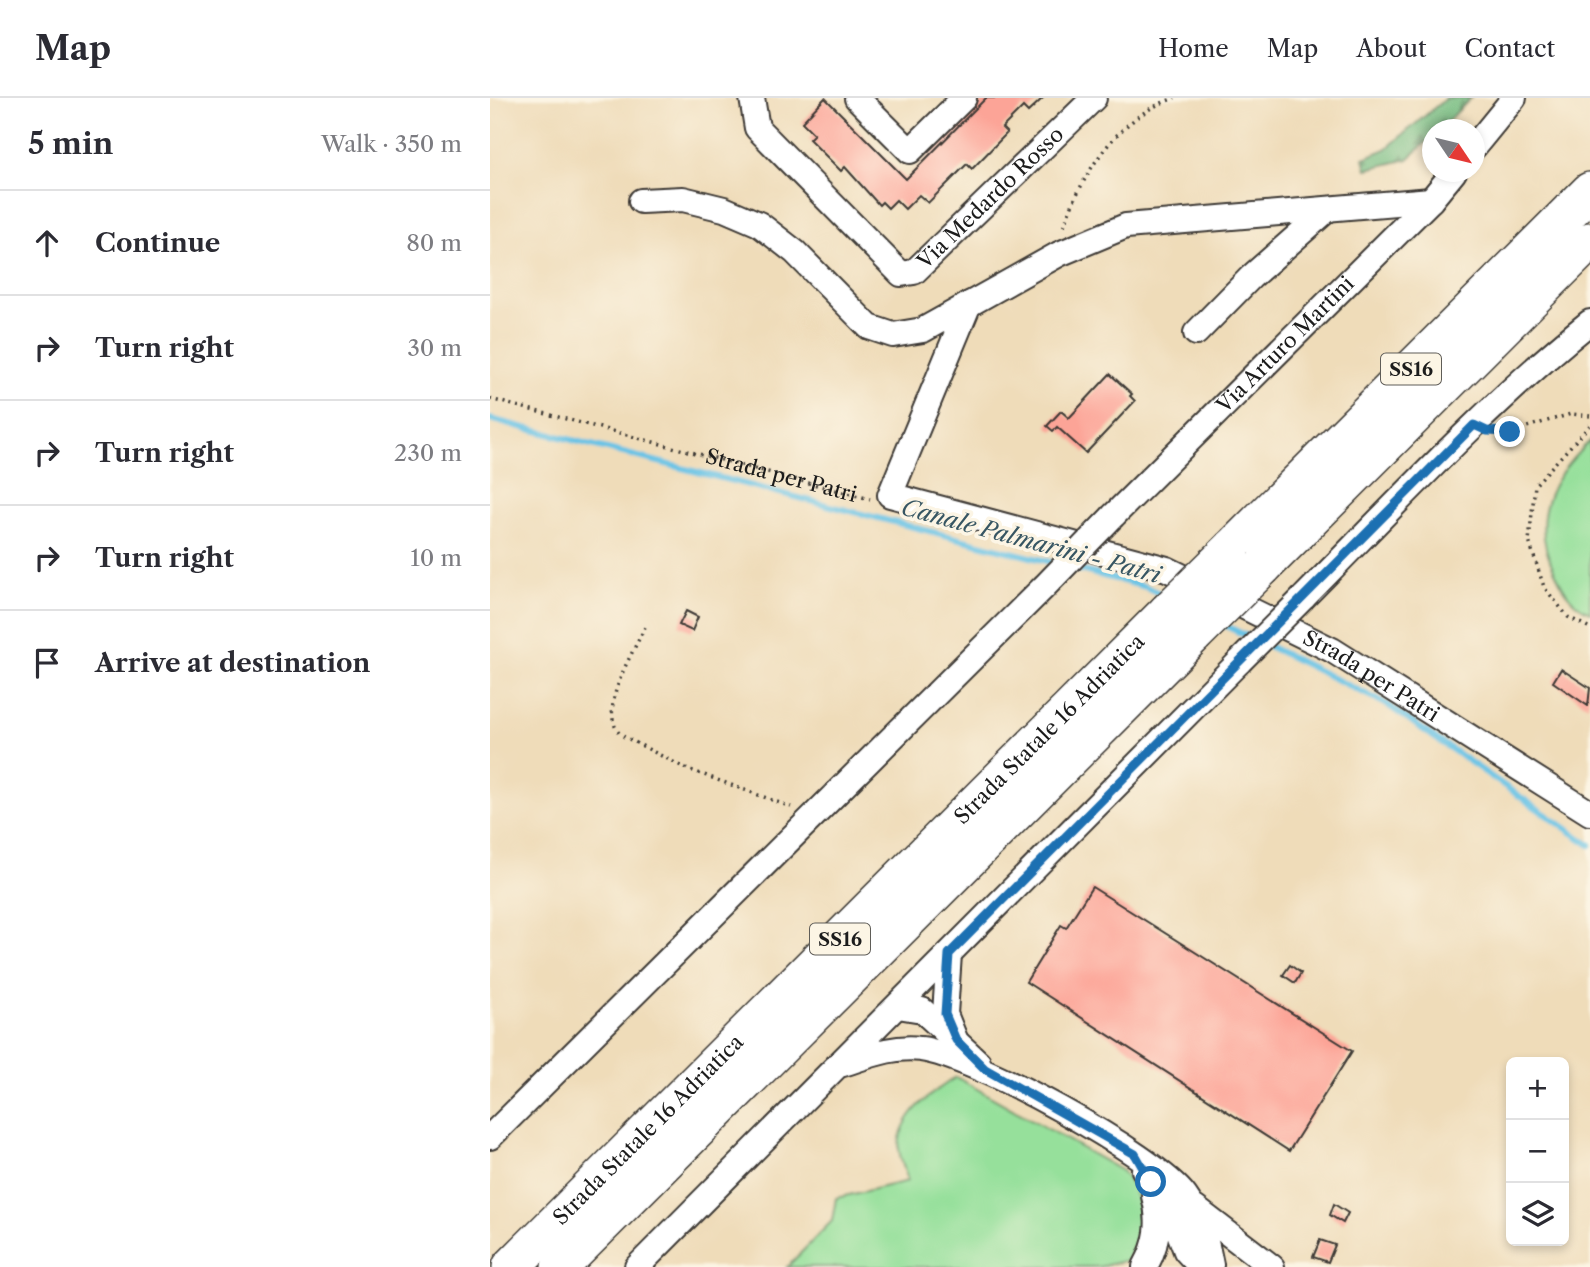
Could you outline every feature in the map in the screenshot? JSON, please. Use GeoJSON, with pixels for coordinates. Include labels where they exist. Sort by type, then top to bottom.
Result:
{"type":"FeatureCollection","features":[{"type":"Feature","properties":{"kind":"highway","name":"Strada Statale 16 Adriatica"},"geometry":{"type":"LineString","coordinates":[[560,1267],[1181,623],[1232,548],[1590,191]]}},
{"type":"Feature","properties":{"kind":"highway","name":"Strada Statale 16 Adriatica"},"geometry":{"type":"LineString","coordinates":[[511,1267],[1181,623],[1263,567],[1590,241]]}},
{"type":"Feature","properties":{"kind":"street","name":"Via Medardo Rosso"},"geometry":{"type":"LineString","coordinates":[[752,98],[757,128],[901,274],[914,272],[1094,98]]}},
{"type":"Feature","properties":{"kind":"street"},"geometry":{"type":"LineString","coordinates":[[857,98],[910,151],[964,98]]}},
{"type":"Feature","properties":{"kind":"street"},"geometry":{"type":"LineString","coordinates":[[1485,134],[1514,98]]}},
{"type":"Feature","properties":{"kind":"street","name":"Via Arturo Martini"},"geometry":{"type":"LineString","coordinates":[[490,1138],[1431,200],[1446,182]]}},
{"type":"Feature","properties":{"kind":"street"},"geometry":{"type":"LineString","coordinates":[[641,201],[683,199],[724,209],[759,224],[795,252],[869,327],[893,335],[923,330],[1059,254],[1126,226],[1431,200]]}},
{"type":"Feature","properties":{"kind":"street"},"geometry":{"type":"LineString","coordinates":[[1196,333],[1251,277],[1328,209]]}},
{"type":"Feature","properties":{"kind":"street"},"geometry":{"type":"LineString","coordinates":[[890,495],[969,304]]}},
{"type":"Feature","properties":{"kind":"street"},"geometry":{"type":"LineString","coordinates":[[637,1267],[1474,425],[1550,354],[1590,322]]}},
{"type":"Feature","properties":{"kind":"street","name":"Strada per Patri"},"geometry":{"type":"LineString","coordinates":[[890,495],[1167,569],[1332,650],[1590,813]]}},
{"type":"Feature","properties":{"kind":"street"},"geometry":{"type":"LineString","coordinates":[[947,1046],[945,1014],[949,954]]}},
{"type":"Feature","properties":{"kind":"street"},"geometry":{"type":"LineString","coordinates":[[898,1006],[926,1043],[947,1046],[1135,1154],[1184,1194],[1204,1226],[1208,1267]]}},
{"type":"Feature","properties":{"kind":"street"},"geometry":{"type":"LineString","coordinates":[[839,1065],[883,1051],[947,1046]]}},
{"type":"Feature","properties":{"kind":"street"},"geometry":{"type":"LineString","coordinates":[[1135,1154],[1173,1217],[1186,1251],[1208,1267]]}},
{"type":"Feature","properties":{"kind":"street"},"geometry":{"type":"LineString","coordinates":[[1145,1267],[1154,1248],[1160,1218],[1151,1182]]}},
{"type":"Feature","properties":{"kind":"street"},"geometry":{"type":"LineString","coordinates":[[1191,1206],[1226,1229],[1272,1267]]}},
{"type":"Feature","properties":{"kind":"path"},"geometry":{"type":"LineString","coordinates":[[1059,254],[1064,225],[1093,166],[1135,117],[1158,103],[1175,98]]}},
{"type":"Feature","properties":{"kind":"path","name":"Strada per Patri"},"geometry":{"type":"LineString","coordinates":[[490,399],[867,499],[890,495]]}},
{"type":"Feature","properties":{"kind":"path"},"geometry":{"type":"LineString","coordinates":[[1474,425],[1487,431],[1510,432],[1571,414],[1590,416]]}},
{"type":"Feature","properties":{"kind":"path"},"geometry":{"type":"LineString","coordinates":[[1590,425],[1535,485],[1529,541],[1544,587],[1568,617],[1590,628]]}},
{"type":"Feature","properties":{"kind":"path"},"geometry":{"type":"LineString","coordinates":[[645,627],[612,700],[610,714],[613,727],[621,735],[685,768],[813,817]]}},
{"type":"Feature","properties":{"kind":"green space"},"geometry":{"type":"Polygon","coordinates":[[[1446,98],[1471,98],[1450,119],[1422,119],[1422,146],[1408,159],[1367,169],[1364,158],[1386,149],[1446,98]]]}},
{"type":"Feature","properties":{"kind":"green space"},"geometry":{"type":"Polygon","coordinates":[[[1590,441],[1590,612],[1569,597],[1556,574],[1544,536],[1544,518],[1547,502],[1563,470],[1590,441]]]}},
{"type":"Feature","properties":{"kind":"green space"},"geometry":{"type":"Polygon","coordinates":[[[956,1077],[1122,1171],[1135,1193],[1140,1214],[1137,1236],[1128,1260],[1099,1267],[787,1267],[832,1221],[836,1198],[908,1181],[899,1149],[904,1126],[927,1098],[956,1077]]]}},
{"type":"Feature","properties":{"kind":"building"},"geometry":{"type":"Polygon","coordinates":[[[825,98],[906,179],[986,98],[1043,98],[1028,112],[1023,107],[1002,128],[1007,133],[972,169],[967,164],[928,203],[919,195],[905,209],[896,200],[888,208],[882,202],[879,205],[845,167],[841,171],[809,139],[814,134],[802,122],[825,98]]]}},
{"type":"Feature","properties":{"kind":"building"},"geometry":{"type":"Polygon","coordinates":[[[1110,374],[1132,394],[1130,396],[1135,401],[1086,453],[1057,427],[1053,431],[1047,426],[1061,411],[1069,418],[1110,374]]]}},
{"type":"Feature","properties":{"kind":"building"},"geometry":{"type":"Polygon","coordinates":[[[686,611],[698,617],[692,631],[679,625],[686,611]]]}},
{"type":"Feature","properties":{"kind":"building"},"geometry":{"type":"Polygon","coordinates":[[[1561,669],[1590,688],[1588,706],[1553,682],[1561,669]]]}},
{"type":"Feature","properties":{"kind":"building"},"geometry":{"type":"Polygon","coordinates":[[[1092,887],[1352,1051],[1289,1151],[1026,982],[1061,925],[1066,928],[1092,887]]]}},
{"type":"Feature","properties":{"kind":"building"},"geometry":{"type":"Polygon","coordinates":[[[1290,965],[1301,973],[1295,983],[1283,975],[1290,965]]]}},
{"type":"Feature","properties":{"kind":"building"},"geometry":{"type":"Polygon","coordinates":[[[1334,1204],[1348,1213],[1343,1223],[1330,1215],[1334,1204]]]}},
{"type":"Feature","properties":{"kind":"building"},"geometry":{"type":"Polygon","coordinates":[[[1320,1240],[1335,1245],[1328,1262],[1313,1257],[1320,1240]]]}},
{"type":"Feature","properties":{"kind":"waterway","name":"Canale Palmarini - Patri"},"geometry":{"type":"LineString","coordinates":[[490,419],[1058,564]]}},
{"type":"Feature","properties":{"kind":"waterway","name":"Canale Palmarini - Patri"},"geometry":{"type":"LineString","coordinates":[[1072,568],[1146,587],[1165,596]]}},
{"type":"Feature","properties":{"kind":"waterway","name":"Canale Palmarini - Patri"},"geometry":{"type":"LineString","coordinates":[[1222,624],[1253,639]]}},
{"type":"Feature","properties":{"kind":"waterway","name":"Canale Palmarini - Patri"},"geometry":{"type":"LineString","coordinates":[[1266,645],[1386,704],[1590,845]]}},
{"type":"Feature","properties":{"kind":"route"},"geometry":{"type":"LineString","coordinates":[[1151,1182],[1135,1154],[985,1069],[956,1040],[945,1014],[949,954],[1474,425],[1487,431],[1510,432]]}}]}
